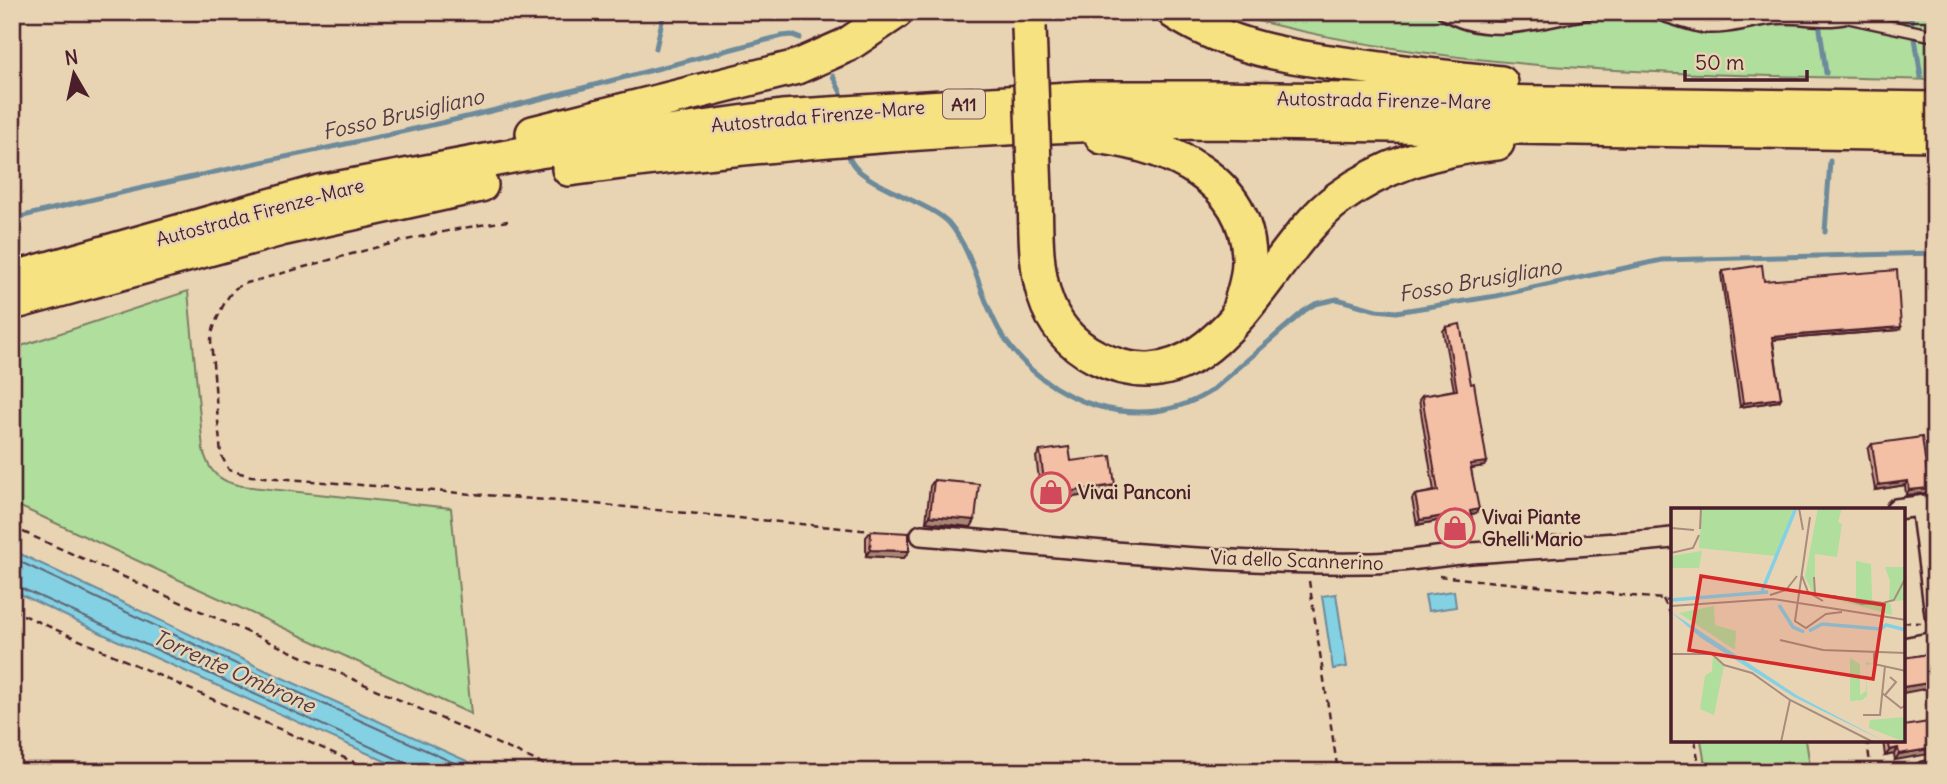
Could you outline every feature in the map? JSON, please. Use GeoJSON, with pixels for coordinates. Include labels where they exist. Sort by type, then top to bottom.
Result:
{"type":"FeatureCollection","features":[{"type":"Feature","properties":{"kind":"highway"},"geometry":{"type":"LineString","coordinates":[[319,192],[447,155],[772,75],[847,45],[895,12]]}},
{"type":"Feature","properties":{"kind":"highway"},"geometry":{"type":"LineString","coordinates":[[1174,12],[1206,31],[1232,42],[1304,59],[1761,118]]}},
{"type":"Feature","properties":{"kind":"highway"},"geometry":{"type":"LineString","coordinates":[[1028,19],[1038,270],[1043,294],[1059,326],[1093,355],[1106,361],[1139,368],[1171,365],[1198,354],[1211,345],[1236,320],[1291,247],[1322,212],[1359,184],[1398,165],[1456,148],[1493,143],[1761,118]]}},
{"type":"Feature","properties":{"kind":"highway","name":"Autostrada Firenze-Mare"},"geometry":{"type":"LineString","coordinates":[[12,279],[319,192],[539,151],[709,125],[953,104],[1086,98],[1216,98],[1761,118],[1935,134]]}},
{"type":"Feature","properties":{"kind":"highway","name":"Autostrada Firenze-Mare"},"geometry":{"type":"LineString","coordinates":[[12,303],[281,229],[417,198],[532,176],[695,152],[815,140],[1089,123],[1761,118],[1935,109]]}},
{"type":"Feature","properties":{"kind":"highway"},"geometry":{"type":"LineString","coordinates":[[974,129],[1092,136],[1136,143],[1182,160],[1207,176],[1234,205],[1246,233],[1248,271],[1236,320]]}},
{"type":"Feature","properties":{"kind":"street"},"geometry":{"type":"LineString","coordinates":[[1904,508],[1928,505],[1935,614]]}},
{"type":"Feature","properties":{"kind":"street","name":"Via dello Scannerino"},"geometry":{"type":"LineString","coordinates":[[921,535],[1306,563],[1401,562],[1671,538]]}},
{"type":"Feature","properties":{"kind":"street"},"geometry":{"type":"LineString","coordinates":[[1905,648],[1935,642]]}},
{"type":"Feature","properties":{"kind":"street"},"geometry":{"type":"LineString","coordinates":[[1924,772],[1935,770]]}},
{"type":"Feature","properties":{"kind":"lane"},"geometry":{"type":"LineString","coordinates":[[1442,12],[1467,25],[1497,28],[1595,12]]}},
{"type":"Feature","properties":{"kind":"lane"},"geometry":{"type":"LineString","coordinates":[[1650,12],[1702,27],[1779,18],[1828,21],[1851,18],[1935,36]]}},
{"type":"Feature","properties":{"kind":"lane"},"geometry":{"type":"LineString","coordinates":[[1851,18],[1862,12]]}},
{"type":"Feature","properties":{"kind":"path"},"geometry":{"type":"LineString","coordinates":[[508,221],[464,226],[421,236],[258,279],[236,288],[211,335],[221,455],[229,470],[251,476],[595,503],[921,535]]}},
{"type":"Feature","properties":{"kind":"path"},"geometry":{"type":"LineString","coordinates":[[12,527],[561,772]]}},
{"type":"Feature","properties":{"kind":"path"},"geometry":{"type":"LineString","coordinates":[[1306,563],[1338,772]]}},
{"type":"Feature","properties":{"kind":"path"},"geometry":{"type":"LineString","coordinates":[[1437,575],[1671,600]]}},
{"type":"Feature","properties":{"kind":"path"},"geometry":{"type":"LineString","coordinates":[[1663,599],[1671,615]]}},
{"type":"Feature","properties":{"kind":"path"},"geometry":{"type":"LineString","coordinates":[[12,610],[376,772]]}},
{"type":"Feature","properties":{"kind":"path"},"geometry":{"type":"LineString","coordinates":[[1695,742],[1700,772]]}},
{"type":"Feature","properties":{"kind":"path"},"geometry":{"type":"LineString","coordinates":[[1867,742],[1871,772]]}},
{"type":"Feature","properties":{"kind":"green space"},"geometry":{"type":"Polygon","coordinates":[[[1224,12],[1935,12],[1935,80],[1667,73],[1488,60],[1399,49],[1311,33],[1224,12]]]}},
{"type":"Feature","properties":{"kind":"green space"},"geometry":{"type":"Polygon","coordinates":[[[188,291],[203,449],[211,469],[216,474],[227,482],[242,486],[451,508],[471,714],[12,503],[12,349],[188,291]]]}},
{"type":"Feature","properties":{"kind":"green space"},"geometry":{"type":"Polygon","coordinates":[[[1701,742],[1806,742],[1811,772],[1706,772],[1701,742]]]}},
{"type":"Feature","properties":{"kind":"water","name":"Torrente Ombrone"},"geometry":{"type":"Polygon","coordinates":[[[12,550],[267,671],[491,772],[409,772],[105,635],[12,590],[12,550]]]}},
{"type":"Feature","properties":{"kind":"water"},"geometry":{"type":"Polygon","coordinates":[[[1454,591],[1456,607],[1428,611],[1425,595],[1454,591]]]}},
{"type":"Feature","properties":{"kind":"water"},"geometry":{"type":"Polygon","coordinates":[[[1336,594],[1347,667],[1333,669],[1322,596],[1336,594]]]}},
{"type":"Feature","properties":{"kind":"building"},"geometry":{"type":"Polygon","coordinates":[[[1762,265],[1764,281],[1897,270],[1901,327],[1772,337],[1781,398],[1743,403],[1723,271],[1762,265]]]}},
{"type":"Feature","properties":{"kind":"building"},"geometry":{"type":"Polygon","coordinates":[[[1460,324],[1471,384],[1474,383],[1487,462],[1470,464],[1479,509],[1470,511],[1473,525],[1447,530],[1444,516],[1420,520],[1415,495],[1438,491],[1422,396],[1457,390],[1446,327],[1460,324]]]}},
{"type":"Feature","properties":{"kind":"building"},"geometry":{"type":"Polygon","coordinates":[[[1922,437],[1929,488],[1909,490],[1908,481],[1878,485],[1872,444],[1922,437]]]}},
{"type":"Feature","properties":{"kind":"building"},"geometry":{"type":"Polygon","coordinates":[[[1069,447],[1071,461],[1111,456],[1115,485],[1046,495],[1040,451],[1069,447]]]}},
{"type":"Feature","properties":{"kind":"building"},"geometry":{"type":"Polygon","coordinates":[[[934,480],[979,484],[975,520],[930,516],[934,480]]]}},
{"type":"Feature","properties":{"kind":"building"},"geometry":{"type":"Polygon","coordinates":[[[871,531],[909,533],[909,551],[870,550],[871,531]]]}},
{"type":"Feature","properties":{"kind":"building"},"geometry":{"type":"Polygon","coordinates":[[[1935,653],[1935,682],[1905,687],[1905,658],[1935,653]]]}},
{"type":"Feature","properties":{"kind":"building"},"geometry":{"type":"Polygon","coordinates":[[[1935,721],[1935,748],[1899,754],[1898,748],[1890,750],[1888,742],[1905,742],[1905,726],[1935,721]]]}},
{"type":"Feature","properties":{"kind":"waterway"},"geometry":{"type":"LineString","coordinates":[[656,48],[664,12]]}},
{"type":"Feature","properties":{"kind":"waterway"},"geometry":{"type":"LineString","coordinates":[[1910,12],[1912,22]]}},
{"type":"Feature","properties":{"kind":"waterway"},"geometry":{"type":"LineString","coordinates":[[1820,29],[1826,73]]}},
{"type":"Feature","properties":{"kind":"waterway","name":"Fosso Brusigliano"},"geometry":{"type":"LineString","coordinates":[[12,219],[476,115],[782,36],[800,38]]}},
{"type":"Feature","properties":{"kind":"waterway"},"geometry":{"type":"LineString","coordinates":[[1915,38],[1921,77]]}},
{"type":"Feature","properties":{"kind":"waterway","name":"Fosso Brusigliano"},"geometry":{"type":"LineString","coordinates":[[833,76],[842,95]]}},
{"type":"Feature","properties":{"kind":"waterway","name":"Fosso Brusigliano"},"geometry":{"type":"LineString","coordinates":[[849,156],[854,166],[864,175],[926,207],[949,223],[965,248],[1001,333],[1020,358],[1042,379],[1068,395],[1097,406],[1126,412],[1156,411],[1186,404],[1214,389],[1304,311],[1315,304],[1337,299],[1376,310],[1396,312],[1496,296],[1662,260],[1935,253]]}},
{"type":"Feature","properties":{"kind":"waterway"},"geometry":{"type":"LineString","coordinates":[[1825,232],[1830,161]]}},
{"type":"Feature","properties":{"kind":"place","name":"Vivai Panconi"},"geometry":{"type":"Point","coordinates":[1051,492]}},
{"type":"Feature","properties":{"kind":"place","name":"Vivai Piante Ghelli Mario"},"geometry":{"type":"Point","coordinates":[1455,528]}}]}
